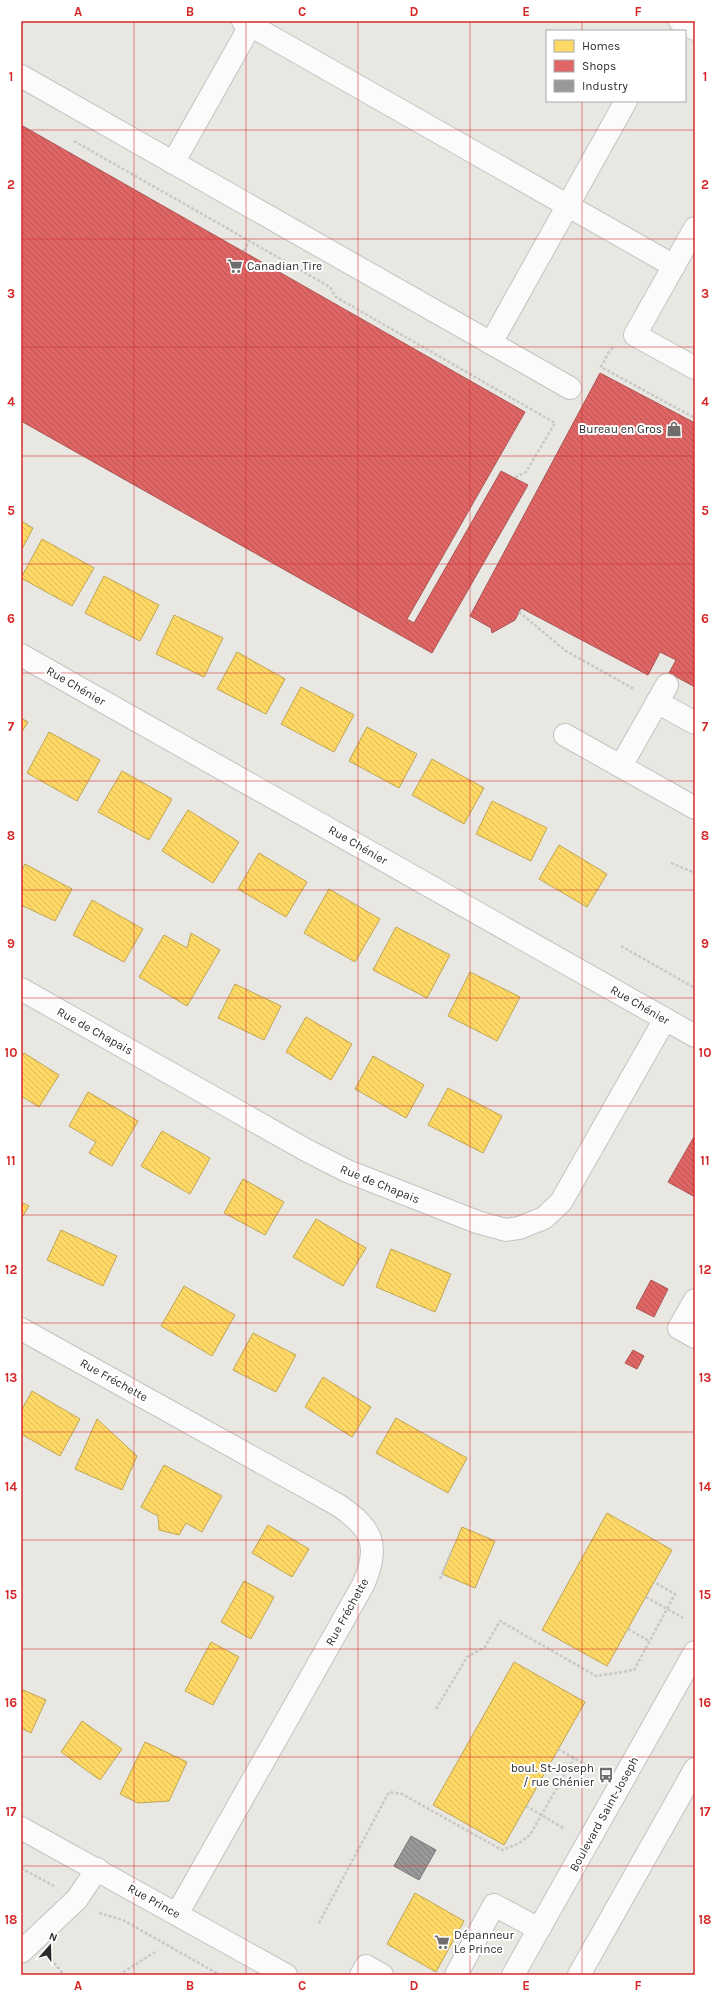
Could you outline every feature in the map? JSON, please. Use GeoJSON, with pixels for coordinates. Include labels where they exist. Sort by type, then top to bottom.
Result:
{"type":"FeatureCollection","features":[{"type":"Feature","properties":{"kind":"street"},"geometry":{"type":"LineString","coordinates":[[666,30],[671,21]]}},
{"type":"Feature","properties":{"kind":"street"},"geometry":{"type":"LineString","coordinates":[[680,21],[695,29]]}},
{"type":"Feature","properties":{"kind":"street"},"geometry":{"type":"LineString","coordinates":[[173,163],[249,22],[674,266]]}},
{"type":"Feature","properties":{"kind":"street"},"geometry":{"type":"LineString","coordinates":[[21,76],[570,388]]}},
{"type":"Feature","properties":{"kind":"street"},"geometry":{"type":"LineString","coordinates":[[491,343],[625,102]]}},
{"type":"Feature","properties":{"kind":"street"},"geometry":{"type":"LineString","coordinates":[[695,228],[635,335],[695,368]]}},
{"type":"Feature","properties":{"kind":"street","name":"Rue Chénier"},"geometry":{"type":"LineString","coordinates":[[21,655],[695,1036]]}},
{"type":"Feature","properties":{"kind":"street"},"geometry":{"type":"LineString","coordinates":[[621,766],[662,693],[695,723]]}},
{"type":"Feature","properties":{"kind":"street"},"geometry":{"type":"LineString","coordinates":[[565,735],[695,808]]}},
{"type":"Feature","properties":{"kind":"street","name":"Rue de Chapais"},"geometry":{"type":"LineString","coordinates":[[21,989],[328,1162],[477,1222],[506,1230],[519,1228],[544,1218],[561,1202],[665,1019]]}},
{"type":"Feature","properties":{"kind":"street"},"geometry":{"type":"LineString","coordinates":[[695,1300],[679,1328],[695,1337]]}},
{"type":"Feature","properties":{"kind":"street","name":"Rue Fréchette"},"geometry":{"type":"LineString","coordinates":[[21,1329],[338,1505],[363,1524],[369,1536],[372,1552],[371,1564],[363,1585],[177,1914]]}},
{"type":"Feature","properties":{"kind":"street","name":"Boulevard Saint-Joseph"},"geometry":{"type":"LineString","coordinates":[[513,1975],[695,1652]]}},
{"type":"Feature","properties":{"kind":"street"},"geometry":{"type":"LineString","coordinates":[[579,1975],[695,1769]]}},
{"type":"Feature","properties":{"kind":"street","name":"Rue Prince"},"geometry":{"type":"LineString","coordinates":[[21,1828],[286,1975]]}},
{"type":"Feature","properties":{"kind":"street"},"geometry":{"type":"LineString","coordinates":[[21,1952],[77,1899],[97,1869]]}},
{"type":"Feature","properties":{"kind":"street"},"geometry":{"type":"LineString","coordinates":[[456,1975],[494,1906],[539,1929]]}},
{"type":"Feature","properties":{"kind":"street"},"geometry":{"type":"LineString","coordinates":[[361,1975],[366,1966],[382,1975]]}},
{"type":"Feature","properties":{"kind":"path"},"geometry":{"type":"LineString","coordinates":[[74,141],[330,287],[336,297],[555,423],[526,472],[514,478]]}},
{"type":"Feature","properties":{"kind":"path"},"geometry":{"type":"LineString","coordinates":[[244,251],[249,241]]}},
{"type":"Feature","properties":{"kind":"path"},"geometry":{"type":"LineString","coordinates":[[601,367],[695,418]]}},
{"type":"Feature","properties":{"kind":"path"},"geometry":{"type":"LineString","coordinates":[[682,416],[684,412]]}},
{"type":"Feature","properties":{"kind":"path"},"geometry":{"type":"LineString","coordinates":[[519,612],[566,651],[662,693]]}},
{"type":"Feature","properties":{"kind":"path"},"geometry":{"type":"LineString","coordinates":[[671,863],[695,873]]}},
{"type":"Feature","properties":{"kind":"path"},"geometry":{"type":"LineString","coordinates":[[621,946],[695,988]]}},
{"type":"Feature","properties":{"kind":"path"},"geometry":{"type":"LineString","coordinates":[[440,1579],[451,1552]]}},
{"type":"Feature","properties":{"kind":"path"},"geometry":{"type":"LineString","coordinates":[[436,1709],[467,1656],[485,1647],[500,1621],[596,1676],[634,1670],[675,1594],[654,1582]]}},
{"type":"Feature","properties":{"kind":"path"},"geometry":{"type":"LineString","coordinates":[[646,1597],[683,1618]]}},
{"type":"Feature","properties":{"kind":"path"},"geometry":{"type":"LineString","coordinates":[[628,1629],[650,1641]]}},
{"type":"Feature","properties":{"kind":"path"},"geometry":{"type":"LineString","coordinates":[[558,1749],[597,1771]]}},
{"type":"Feature","properties":{"kind":"path"},"geometry":{"type":"LineString","coordinates":[[319,1923],[389,1792],[402,1794],[502,1850],[518,1844],[530,1835],[574,1758]]}},
{"type":"Feature","properties":{"kind":"path"},"geometry":{"type":"LineString","coordinates":[[526,1806],[565,1828]]}},
{"type":"Feature","properties":{"kind":"path"},"geometry":{"type":"LineString","coordinates":[[94,1912],[106,1914],[123,1920],[220,1975]]}},
{"type":"Feature","properties":{"kind":"path"},"geometry":{"type":"LineString","coordinates":[[119,1975],[155,1952]]}},
{"type":"Feature","properties":{"kind":"building: Homes"},"geometry":{"type":"Polygon","coordinates":[[[21,521],[33,528],[21,551],[21,521]]]}},
{"type":"Feature","properties":{"kind":"building: Homes"},"geometry":{"type":"Polygon","coordinates":[[[42,539],[94,568],[72,606],[21,578],[42,539]]]}},
{"type":"Feature","properties":{"kind":"building: Homes"},"geometry":{"type":"Polygon","coordinates":[[[104,576],[159,605],[140,641],[85,613],[104,576]]]}},
{"type":"Feature","properties":{"kind":"building: Homes"},"geometry":{"type":"Polygon","coordinates":[[[174,615],[223,638],[204,677],[156,654],[174,615]]]}},
{"type":"Feature","properties":{"kind":"building: Homes"},"geometry":{"type":"Polygon","coordinates":[[[237,652],[285,679],[266,714],[217,689],[237,652]]]}},
{"type":"Feature","properties":{"kind":"building: Homes"},"geometry":{"type":"Polygon","coordinates":[[[301,687],[354,715],[334,752],[281,724],[301,687]]]}},
{"type":"Feature","properties":{"kind":"building: Homes"},"geometry":{"type":"Polygon","coordinates":[[[21,718],[28,722],[21,733],[21,718]]]}},
{"type":"Feature","properties":{"kind":"building: Homes"},"geometry":{"type":"Polygon","coordinates":[[[367,727],[417,754],[399,788],[349,761],[367,727]]]}},
{"type":"Feature","properties":{"kind":"building: Homes"},"geometry":{"type":"Polygon","coordinates":[[[49,732],[100,760],[77,801],[27,773],[49,732]]]}},
{"type":"Feature","properties":{"kind":"building: Homes"},"geometry":{"type":"Polygon","coordinates":[[[432,759],[484,788],[464,824],[412,795],[432,759]]]}},
{"type":"Feature","properties":{"kind":"building: Homes"},"geometry":{"type":"Polygon","coordinates":[[[122,771],[172,799],[149,840],[98,812],[122,771]]]}},
{"type":"Feature","properties":{"kind":"building: Homes"},"geometry":{"type":"Polygon","coordinates":[[[492,801],[547,828],[531,861],[476,834],[492,801]]]}},
{"type":"Feature","properties":{"kind":"building: Homes"},"geometry":{"type":"Polygon","coordinates":[[[188,810],[239,842],[213,883],[162,851],[188,810]]]}},
{"type":"Feature","properties":{"kind":"building: Homes"},"geometry":{"type":"Polygon","coordinates":[[[559,845],[607,874],[587,907],[539,879],[559,845]]]}},
{"type":"Feature","properties":{"kind":"building: Homes"},"geometry":{"type":"Polygon","coordinates":[[[259,853],[307,882],[286,917],[238,889],[259,853]]]}},
{"type":"Feature","properties":{"kind":"building: Homes"},"geometry":{"type":"Polygon","coordinates":[[[25,864],[72,889],[55,921],[21,905],[21,871],[25,864]]]}},
{"type":"Feature","properties":{"kind":"building: Homes"},"geometry":{"type":"Polygon","coordinates":[[[329,889],[380,919],[355,962],[304,933],[329,889]]]}},
{"type":"Feature","properties":{"kind":"building: Homes"},"geometry":{"type":"Polygon","coordinates":[[[92,900],[143,929],[124,962],[73,935],[92,900]]]}},
{"type":"Feature","properties":{"kind":"building: Homes"},"geometry":{"type":"Polygon","coordinates":[[[396,927],[450,955],[427,998],[373,970],[396,927]]]}},
{"type":"Feature","properties":{"kind":"building: Homes"},"geometry":{"type":"Polygon","coordinates":[[[191,933],[220,950],[187,1006],[139,977],[164,935],[187,948],[191,933]]]}},
{"type":"Feature","properties":{"kind":"building: Homes"},"geometry":{"type":"Polygon","coordinates":[[[470,972],[520,997],[497,1041],[448,1016],[470,972]]]}},
{"type":"Feature","properties":{"kind":"building: Homes"},"geometry":{"type":"Polygon","coordinates":[[[235,984],[281,1006],[264,1040],[218,1018],[235,984]]]}},
{"type":"Feature","properties":{"kind":"building: Homes"},"geometry":{"type":"Polygon","coordinates":[[[306,1017],[352,1044],[331,1080],[286,1052],[306,1017]]]}},
{"type":"Feature","properties":{"kind":"building: Homes"},"geometry":{"type":"Polygon","coordinates":[[[24,1053],[59,1075],[39,1107],[21,1096],[21,1057],[24,1053]]]}},
{"type":"Feature","properties":{"kind":"building: Homes"},"geometry":{"type":"Polygon","coordinates":[[[373,1056],[424,1085],[406,1118],[355,1089],[373,1056]]]}},
{"type":"Feature","properties":{"kind":"building: Homes"},"geometry":{"type":"Polygon","coordinates":[[[448,1088],[502,1116],[483,1153],[428,1125],[448,1088]]]}},
{"type":"Feature","properties":{"kind":"building: Homes"},"geometry":{"type":"Polygon","coordinates":[[[88,1092],[138,1121],[112,1166],[89,1153],[96,1142],[69,1126],[88,1092]]]}},
{"type":"Feature","properties":{"kind":"building: Homes"},"geometry":{"type":"Polygon","coordinates":[[[162,1131],[210,1158],[190,1194],[141,1166],[162,1131]]]}},
{"type":"Feature","properties":{"kind":"building: Homes"},"geometry":{"type":"Polygon","coordinates":[[[243,1179],[284,1202],[265,1235],[224,1213],[243,1179]]]}},
{"type":"Feature","properties":{"kind":"building: Homes"},"geometry":{"type":"Polygon","coordinates":[[[21,1202],[29,1206],[21,1219],[21,1202]]]}},
{"type":"Feature","properties":{"kind":"building: Homes"},"geometry":{"type":"Polygon","coordinates":[[[316,1219],[366,1248],[343,1286],[293,1257],[316,1219]]]}},
{"type":"Feature","properties":{"kind":"building: Homes"},"geometry":{"type":"Polygon","coordinates":[[[61,1230],[117,1256],[103,1286],[47,1260],[61,1230]]]}},
{"type":"Feature","properties":{"kind":"building: Homes"},"geometry":{"type":"Polygon","coordinates":[[[391,1249],[451,1274],[435,1312],[376,1287],[391,1249]]]}},
{"type":"Feature","properties":{"kind":"building: Homes"},"geometry":{"type":"Polygon","coordinates":[[[184,1286],[235,1315],[212,1356],[161,1326],[184,1286]]]}},
{"type":"Feature","properties":{"kind":"building: Homes"},"geometry":{"type":"Polygon","coordinates":[[[253,1333],[296,1355],[276,1392],[233,1370],[253,1333]]]}},
{"type":"Feature","properties":{"kind":"building: Homes"},"geometry":{"type":"Polygon","coordinates":[[[323,1377],[371,1407],[352,1437],[305,1407],[323,1377]]]}},
{"type":"Feature","properties":{"kind":"building: Homes"},"geometry":{"type":"Polygon","coordinates":[[[32,1391],[80,1419],[60,1456],[21,1434],[21,1411],[32,1391]]]}},
{"type":"Feature","properties":{"kind":"building: Homes"},"geometry":{"type":"Polygon","coordinates":[[[396,1418],[467,1458],[448,1493],[376,1453],[396,1418]]]}},
{"type":"Feature","properties":{"kind":"building: Homes"},"geometry":{"type":"Polygon","coordinates":[[[97,1419],[137,1456],[122,1490],[75,1469],[97,1419]]]}},
{"type":"Feature","properties":{"kind":"building: Homes"},"geometry":{"type":"Polygon","coordinates":[[[164,1465],[222,1496],[202,1532],[186,1523],[179,1535],[159,1530],[158,1516],[141,1507],[164,1465]]]}},
{"type":"Feature","properties":{"kind":"building: Homes"},"geometry":{"type":"Polygon","coordinates":[[[607,1513],[672,1550],[607,1666],[542,1630],[607,1513]]]}},
{"type":"Feature","properties":{"kind":"building: Homes"},"geometry":{"type":"Polygon","coordinates":[[[268,1525],[309,1549],[292,1577],[252,1553],[268,1525]]]}},
{"type":"Feature","properties":{"kind":"building: Homes"},"geometry":{"type":"Polygon","coordinates":[[[462,1527],[495,1541],[475,1588],[442,1574],[462,1527]]]}},
{"type":"Feature","properties":{"kind":"building: Homes"},"geometry":{"type":"Polygon","coordinates":[[[244,1581],[274,1597],[251,1639],[221,1622],[244,1581]]]}},
{"type":"Feature","properties":{"kind":"building: Homes"},"geometry":{"type":"Polygon","coordinates":[[[211,1642],[239,1657],[213,1705],[185,1691],[211,1642]]]}},
{"type":"Feature","properties":{"kind":"building: Homes"},"geometry":{"type":"Polygon","coordinates":[[[514,1662],[585,1702],[504,1845],[433,1805],[514,1662]]]}},
{"type":"Feature","properties":{"kind":"building: Homes"},"geometry":{"type":"Polygon","coordinates":[[[21,1689],[46,1700],[31,1733],[21,1728],[21,1689]]]}},
{"type":"Feature","properties":{"kind":"building: Homes"},"geometry":{"type":"Polygon","coordinates":[[[82,1721],[122,1749],[100,1780],[61,1752],[82,1721]]]}},
{"type":"Feature","properties":{"kind":"building: Homes"},"geometry":{"type":"Polygon","coordinates":[[[145,1742],[187,1762],[169,1801],[138,1803],[120,1794],[145,1742]]]}},
{"type":"Feature","properties":{"kind":"building: Homes"},"geometry":{"type":"Polygon","coordinates":[[[415,1893],[464,1921],[436,1972],[387,1944],[415,1893]]]}},
{"type":"Feature","properties":{"kind":"building: Shops"},"geometry":{"type":"Polygon","coordinates":[[[21,125],[525,412],[407,619],[414,623],[501,471],[528,485],[432,653],[21,421],[21,125]]]}},
{"type":"Feature","properties":{"kind":"building: Shops"},"geometry":{"type":"Polygon","coordinates":[[[600,373],[695,423],[695,687],[669,673],[676,660],[660,652],[648,675],[521,608],[515,620],[492,633],[491,628],[470,616],[600,373]]]}},
{"type":"Feature","properties":{"kind":"building: Shops"},"geometry":{"type":"Polygon","coordinates":[[[695,1135],[695,1197],[668,1182],[695,1135]]]}},
{"type":"Feature","properties":{"kind":"building: Shops"},"geometry":{"type":"Polygon","coordinates":[[[651,1280],[668,1289],[654,1317],[636,1308],[651,1280]]]}},
{"type":"Feature","properties":{"kind":"building: Shops"},"geometry":{"type":"Polygon","coordinates":[[[633,1350],[644,1356],[637,1369],[625,1363],[633,1350]]]}},
{"type":"Feature","properties":{"kind":"building: Industry"},"geometry":{"type":"Polygon","coordinates":[[[411,1836],[436,1850],[419,1880],[394,1866],[411,1836]]]}},
{"type":"Feature","properties":{"kind":"place","name":"Canadian Tire"},"geometry":{"type":"Point","coordinates":[235,266]}},
{"type":"Feature","properties":{"kind":"place","name":"Bureau en Gros"},"geometry":{"type":"Point","coordinates":[674,429]}},
{"type":"Feature","properties":{"kind":"place","name":"boul. St-Joseph / rue Chénier"},"geometry":{"type":"Point","coordinates":[606,1775]}},
{"type":"Feature","properties":{"kind":"place","name":"Dépanneur Le Prince"},"geometry":{"type":"Point","coordinates":[442,1942]}}]}
